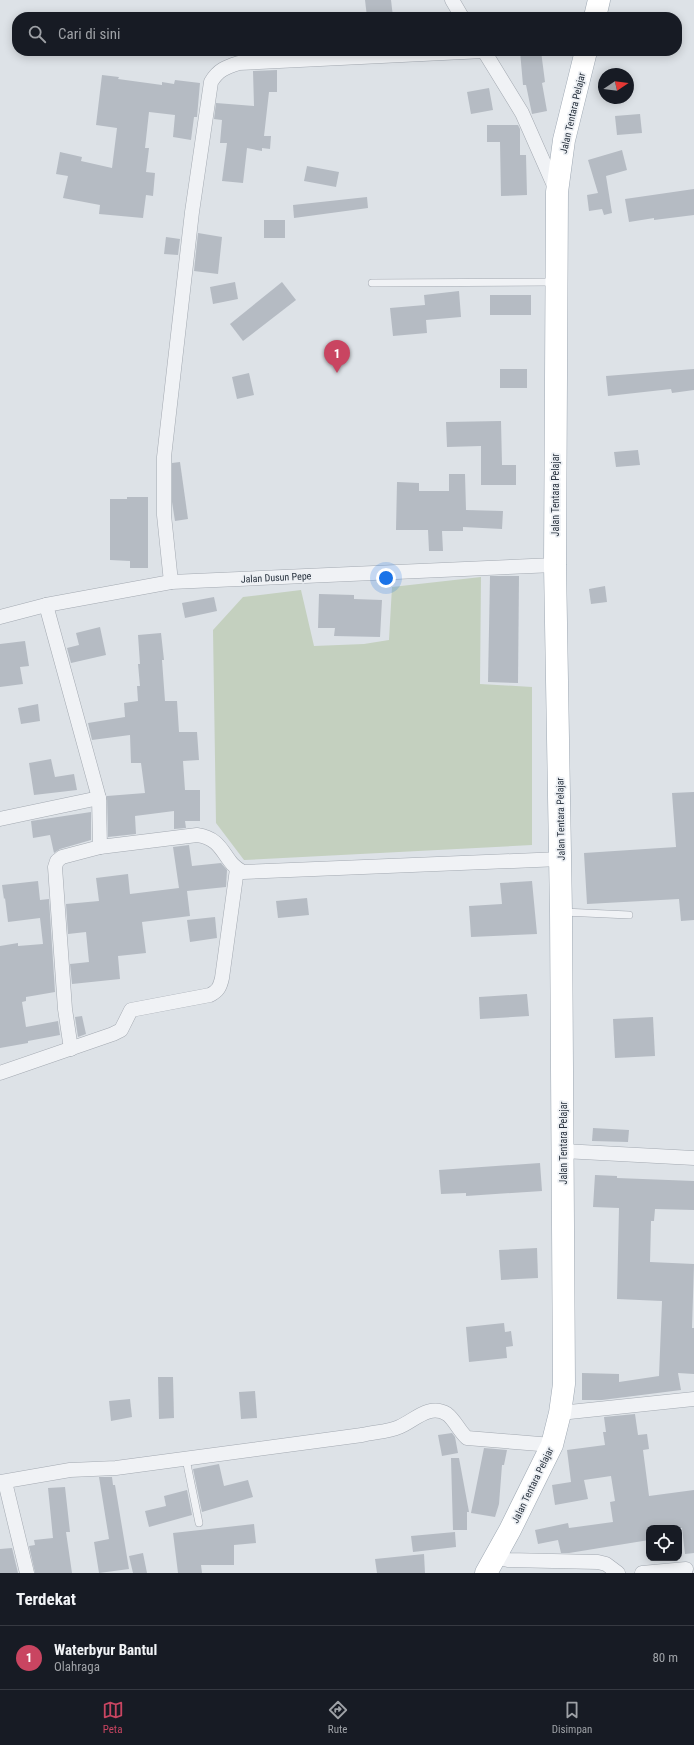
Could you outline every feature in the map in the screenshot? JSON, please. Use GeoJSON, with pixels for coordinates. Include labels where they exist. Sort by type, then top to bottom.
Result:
{"type":"FeatureCollection","features":[{"type":"Feature","properties":{"kind":"main road"},"geometry":{"type":"LineString","coordinates":[[596,12],[599,0]]}},
{"type":"Feature","properties":{"kind":"main road","name":"Jalan Tentara Pelajar"},"geometry":{"type":"LineString","coordinates":[[491,1565],[552,1445],[560,1413],[564,1384],[561,912],[555,565],[557,192],[564,140],[585,56]]}},
{"type":"Feature","properties":{"kind":"street"},"geometry":{"type":"LineString","coordinates":[[452,0],[459,12]]}},
{"type":"Feature","properties":{"kind":"street"},"geometry":{"type":"LineString","coordinates":[[171,582],[164,515],[164,457],[192,212],[211,82],[220,70],[239,63],[382,56]]}},
{"type":"Feature","properties":{"kind":"street"},"geometry":{"type":"LineString","coordinates":[[487,56],[522,113],[557,192]]}},
{"type":"Feature","properties":{"kind":"street","name":"Jalan Dusun Pepe"},"geometry":{"type":"LineString","coordinates":[[0,617],[46,605],[171,582],[555,565]]}},
{"type":"Feature","properties":{"kind":"street"},"geometry":{"type":"LineString","coordinates":[[46,605],[99,798],[100,847]]}},
{"type":"Feature","properties":{"kind":"street"},"geometry":{"type":"LineString","coordinates":[[0,819],[99,798]]}},
{"type":"Feature","properties":{"kind":"street"},"geometry":{"type":"LineString","coordinates":[[71,1049],[65,1015],[55,867],[57,861],[62,857],[100,847],[197,835],[206,836],[217,843],[237,869],[243,872],[560,859]]}},
{"type":"Feature","properties":{"kind":"street"},"geometry":{"type":"LineString","coordinates":[[0,1073],[113,1034],[121,1030],[131,1010],[210,995],[215,992],[220,987],[222,978],[237,869]]}},
{"type":"Feature","properties":{"kind":"street"},"geometry":{"type":"LineString","coordinates":[[563,1151],[694,1158]]}},
{"type":"Feature","properties":{"kind":"street"},"geometry":{"type":"LineString","coordinates":[[560,1413],[694,1399]]}},
{"type":"Feature","properties":{"kind":"street"},"geometry":{"type":"LineString","coordinates":[[27,1573],[2,1482],[70,1470],[116,1468],[362,1435],[398,1427],[414,1417],[427,1412],[439,1411],[448,1415],[460,1432],[467,1438],[552,1445]]}},
{"type":"Feature","properties":{"kind":"street"},"geometry":{"type":"LineString","coordinates":[[491,1565],[508,1560],[598,1562],[606,1564],[618,1573]]}},
{"type":"Feature","properties":{"kind":"street"},"geometry":{"type":"LineString","coordinates":[[642,1573],[686,1569]]}},
{"type":"Feature","properties":{"kind":"lane"},"geometry":{"type":"LineString","coordinates":[[372,283],[556,282]]}},
{"type":"Feature","properties":{"kind":"lane"},"geometry":{"type":"LineString","coordinates":[[561,912],[629,915]]}},
{"type":"Feature","properties":{"kind":"lane"},"geometry":{"type":"LineString","coordinates":[[186,1459],[199,1523]]}},
{"type":"Feature","properties":{"kind":"green space"},"geometry":{"type":"Polygon","coordinates":[[[481,577],[480,684],[532,687],[532,845],[244,860],[216,823],[213,630],[243,597],[301,590],[314,646],[364,644],[389,640],[392,587],[481,577]]]}},
{"type":"Feature","properties":{"kind":"building"},"geometry":{"type":"Polygon","coordinates":[[[365,0],[391,0],[392,12],[366,12],[365,0]]]}},
{"type":"Feature","properties":{"kind":"building"},"geometry":{"type":"Polygon","coordinates":[[[520,56],[542,56],[545,82],[542,83],[547,111],[532,114],[526,85],[523,85],[520,56]]]}},
{"type":"Feature","properties":{"kind":"building"},"geometry":{"type":"Polygon","coordinates":[[[277,70],[277,92],[269,92],[264,136],[271,136],[270,149],[262,148],[262,151],[247,148],[243,183],[222,181],[227,143],[220,143],[222,120],[214,119],[216,103],[254,106],[253,71],[277,70]]]}},
{"type":"Feature","properties":{"kind":"building"},"geometry":{"type":"Polygon","coordinates":[[[102,75],[119,77],[118,79],[162,85],[162,82],[174,84],[175,80],[200,83],[197,117],[194,117],[191,140],[173,137],[175,115],[149,112],[145,148],[149,148],[146,172],[155,173],[153,196],[146,195],[143,218],[99,214],[100,205],[63,198],[68,176],[56,174],[60,152],[82,157],[81,161],[112,168],[117,128],[96,125],[102,75]]]}},
{"type":"Feature","properties":{"kind":"building"},"geometry":{"type":"Polygon","coordinates":[[[489,88],[493,110],[471,114],[467,92],[489,88]]]}},
{"type":"Feature","properties":{"kind":"building"},"geometry":{"type":"Polygon","coordinates":[[[640,114],[642,133],[617,135],[615,116],[640,114]]]}},
{"type":"Feature","properties":{"kind":"building"},"geometry":{"type":"Polygon","coordinates":[[[487,125],[518,125],[520,129],[520,155],[526,155],[527,195],[501,196],[500,142],[487,142],[487,125]]]}},
{"type":"Feature","properties":{"kind":"building"},"geometry":{"type":"Polygon","coordinates":[[[622,150],[627,170],[606,176],[612,213],[604,215],[602,209],[589,211],[587,195],[598,193],[588,160],[622,150]]]}},
{"type":"Feature","properties":{"kind":"building"},"geometry":{"type":"Polygon","coordinates":[[[307,166],[339,172],[336,187],[304,181],[307,166]]]}},
{"type":"Feature","properties":{"kind":"building"},"geometry":{"type":"Polygon","coordinates":[[[694,189],[694,215],[654,220],[654,218],[629,222],[625,199],[694,189]]]}},
{"type":"Feature","properties":{"kind":"building"},"geometry":{"type":"Polygon","coordinates":[[[367,197],[368,208],[294,218],[293,205],[367,197]]]}},
{"type":"Feature","properties":{"kind":"building"},"geometry":{"type":"Polygon","coordinates":[[[264,220],[285,220],[285,238],[264,238],[264,220]]]}},
{"type":"Feature","properties":{"kind":"building"},"geometry":{"type":"Polygon","coordinates":[[[198,233],[222,237],[218,274],[194,271],[198,233]]]}},
{"type":"Feature","properties":{"kind":"building"},"geometry":{"type":"Polygon","coordinates":[[[166,237],[180,239],[178,255],[164,254],[166,237]]]}},
{"type":"Feature","properties":{"kind":"building"},"geometry":{"type":"Polygon","coordinates":[[[235,282],[238,299],[213,304],[210,287],[235,282]]]}},
{"type":"Feature","properties":{"kind":"building"},"geometry":{"type":"Polygon","coordinates":[[[282,282],[296,300],[243,341],[230,324],[282,282]]]}},
{"type":"Feature","properties":{"kind":"building"},"geometry":{"type":"Polygon","coordinates":[[[459,291],[461,317],[426,320],[427,333],[393,336],[390,308],[425,305],[424,295],[459,291]]]}},
{"type":"Feature","properties":{"kind":"building"},"geometry":{"type":"Polygon","coordinates":[[[490,295],[531,295],[531,315],[490,315],[490,295]]]}},
{"type":"Feature","properties":{"kind":"building"},"geometry":{"type":"Polygon","coordinates":[[[500,369],[527,369],[527,388],[500,388],[500,369]]]}},
{"type":"Feature","properties":{"kind":"building"},"geometry":{"type":"Polygon","coordinates":[[[694,369],[694,390],[672,393],[671,389],[608,396],[606,376],[694,369]]]}},
{"type":"Feature","properties":{"kind":"building"},"geometry":{"type":"Polygon","coordinates":[[[249,373],[254,395],[237,399],[232,377],[249,373]]]}},
{"type":"Feature","properties":{"kind":"building"},"geometry":{"type":"Polygon","coordinates":[[[501,421],[502,465],[516,465],[516,485],[481,485],[481,446],[447,447],[446,422],[501,421]]]}},
{"type":"Feature","properties":{"kind":"building"},"geometry":{"type":"Polygon","coordinates":[[[638,450],[640,465],[616,467],[614,452],[638,450]]]}},
{"type":"Feature","properties":{"kind":"building"},"geometry":{"type":"Polygon","coordinates":[[[180,462],[188,519],[175,521],[172,502],[172,463],[180,462]]]}},
{"type":"Feature","properties":{"kind":"building"},"geometry":{"type":"Polygon","coordinates":[[[449,474],[465,474],[466,510],[503,511],[502,529],[463,527],[463,531],[442,531],[443,551],[429,551],[428,530],[396,530],[397,482],[419,483],[419,491],[449,491],[449,474]]]}},
{"type":"Feature","properties":{"kind":"building"},"geometry":{"type":"Polygon","coordinates":[[[127,497],[148,497],[148,568],[130,568],[130,561],[110,560],[110,499],[127,499],[127,497]]]}},
{"type":"Feature","properties":{"kind":"building"},"geometry":{"type":"Polygon","coordinates":[[[490,576],[519,576],[518,683],[488,682],[490,576]]]}},
{"type":"Feature","properties":{"kind":"building"},"geometry":{"type":"Polygon","coordinates":[[[605,586],[607,602],[591,604],[589,589],[605,586]]]}},
{"type":"Feature","properties":{"kind":"building"},"geometry":{"type":"Polygon","coordinates":[[[319,594],[354,595],[354,599],[382,600],[380,637],[334,636],[335,628],[318,628],[319,594]]]}},
{"type":"Feature","properties":{"kind":"building"},"geometry":{"type":"Polygon","coordinates":[[[214,597],[217,611],[185,618],[182,603],[214,597]]]}},
{"type":"Feature","properties":{"kind":"building"},"geometry":{"type":"Polygon","coordinates":[[[100,627],[106,655],[71,663],[67,648],[79,645],[76,633],[100,627]]]}},
{"type":"Feature","properties":{"kind":"building"},"geometry":{"type":"Polygon","coordinates":[[[161,633],[164,660],[162,660],[165,701],[177,701],[179,732],[197,732],[199,760],[183,761],[185,790],[200,790],[200,821],[185,821],[186,828],[174,829],[174,811],[135,816],[136,834],[108,837],[107,796],[145,793],[141,763],[131,763],[130,735],[92,740],[88,723],[125,717],[124,703],[138,701],[137,686],[140,686],[138,664],[140,664],[138,635],[161,633]]]}},
{"type":"Feature","properties":{"kind":"building"},"geometry":{"type":"Polygon","coordinates":[[[25,641],[29,666],[20,667],[23,684],[0,687],[0,644],[25,641]]]}},
{"type":"Feature","properties":{"kind":"building"},"geometry":{"type":"Polygon","coordinates":[[[38,704],[40,721],[21,724],[18,708],[38,704]]]}},
{"type":"Feature","properties":{"kind":"building"},"geometry":{"type":"Polygon","coordinates":[[[51,759],[55,777],[74,774],[77,790],[34,795],[29,763],[51,759]]]}},
{"type":"Feature","properties":{"kind":"building"},"geometry":{"type":"Polygon","coordinates":[[[694,792],[694,920],[681,921],[679,899],[587,904],[584,853],[676,847],[672,793],[694,792]]]}},
{"type":"Feature","properties":{"kind":"building"},"geometry":{"type":"Polygon","coordinates":[[[91,812],[91,840],[60,849],[54,853],[50,835],[33,838],[31,821],[91,812]]]}},
{"type":"Feature","properties":{"kind":"building"},"geometry":{"type":"Polygon","coordinates":[[[189,845],[192,866],[221,863],[227,870],[226,887],[187,891],[190,916],[142,922],[146,953],[118,956],[120,979],[72,984],[70,964],[89,962],[86,932],[68,934],[66,904],[99,901],[96,878],[128,874],[130,894],[179,888],[173,847],[189,845]]]}},
{"type":"Feature","properties":{"kind":"building"},"geometry":{"type":"Polygon","coordinates":[[[38,881],[40,900],[49,899],[55,992],[26,997],[26,1001],[22,1002],[26,1027],[58,1021],[60,1035],[0,1048],[0,946],[18,943],[18,946],[43,944],[40,918],[8,922],[2,885],[38,881]]]}},
{"type":"Feature","properties":{"kind":"building"},"geometry":{"type":"Polygon","coordinates":[[[532,881],[537,934],[471,937],[469,906],[502,904],[500,883],[532,881]]]}},
{"type":"Feature","properties":{"kind":"building"},"geometry":{"type":"Polygon","coordinates":[[[307,898],[309,915],[278,918],[276,901],[307,898]]]}},
{"type":"Feature","properties":{"kind":"building"},"geometry":{"type":"Polygon","coordinates":[[[215,917],[217,938],[190,942],[187,920],[215,917]]]}},
{"type":"Feature","properties":{"kind":"building"},"geometry":{"type":"Polygon","coordinates":[[[527,994],[529,1016],[480,1019],[479,997],[527,994]]]}},
{"type":"Feature","properties":{"kind":"building"},"geometry":{"type":"Polygon","coordinates":[[[82,1016],[86,1034],[78,1037],[75,1017],[82,1016]]]}},
{"type":"Feature","properties":{"kind":"building"},"geometry":{"type":"Polygon","coordinates":[[[653,1017],[655,1056],[615,1058],[613,1019],[653,1017]]]}},
{"type":"Feature","properties":{"kind":"building"},"geometry":{"type":"Polygon","coordinates":[[[593,1128],[629,1130],[628,1142],[592,1141],[593,1128]]]}},
{"type":"Feature","properties":{"kind":"building"},"geometry":{"type":"Polygon","coordinates":[[[540,1163],[542,1191],[466,1196],[466,1193],[441,1194],[439,1170],[540,1163]]]}},
{"type":"Feature","properties":{"kind":"building"},"geometry":{"type":"Polygon","coordinates":[[[595,1175],[617,1176],[617,1178],[694,1181],[694,1210],[655,1209],[654,1221],[651,1221],[650,1262],[694,1264],[692,1328],[694,1328],[694,1374],[678,1373],[681,1390],[602,1400],[582,1400],[582,1373],[619,1374],[619,1382],[659,1376],[662,1301],[617,1299],[619,1208],[593,1207],[595,1175]]]}},
{"type":"Feature","properties":{"kind":"building"},"geometry":{"type":"Polygon","coordinates":[[[537,1248],[538,1278],[501,1280],[499,1250],[537,1248]]]}},
{"type":"Feature","properties":{"kind":"building"},"geometry":{"type":"Polygon","coordinates":[[[504,1323],[505,1332],[511,1331],[513,1346],[506,1347],[507,1358],[469,1362],[466,1327],[504,1323]]]}},
{"type":"Feature","properties":{"kind":"building"},"geometry":{"type":"Polygon","coordinates":[[[158,1377],[173,1377],[174,1418],[159,1419],[158,1377]]]}},
{"type":"Feature","properties":{"kind":"building"},"geometry":{"type":"Polygon","coordinates":[[[255,1391],[257,1418],[241,1419],[239,1392],[255,1391]]]}},
{"type":"Feature","properties":{"kind":"building"},"geometry":{"type":"Polygon","coordinates":[[[130,1399],[132,1417],[111,1421],[109,1401],[130,1399]]]}},
{"type":"Feature","properties":{"kind":"building"},"geometry":{"type":"Polygon","coordinates":[[[635,1414],[638,1435],[647,1434],[649,1449],[643,1450],[649,1496],[694,1490],[694,1553],[685,1554],[682,1525],[646,1525],[646,1540],[569,1553],[561,1553],[558,1540],[538,1544],[535,1530],[568,1523],[569,1528],[613,1522],[610,1502],[615,1501],[611,1476],[584,1480],[588,1499],[555,1505],[552,1485],[571,1482],[567,1450],[605,1445],[603,1432],[606,1432],[604,1417],[635,1414]]]}},
{"type":"Feature","properties":{"kind":"building"},"geometry":{"type":"Polygon","coordinates":[[[452,1433],[455,1437],[458,1453],[442,1456],[438,1435],[452,1433]]]}},
{"type":"Feature","properties":{"kind":"building"},"geometry":{"type":"Polygon","coordinates":[[[484,1448],[507,1450],[504,1465],[502,1465],[499,1504],[495,1517],[471,1513],[484,1448]]]}},
{"type":"Feature","properties":{"kind":"building"},"geometry":{"type":"Polygon","coordinates":[[[451,1458],[459,1458],[469,1512],[467,1512],[467,1530],[453,1530],[451,1458]]]}},
{"type":"Feature","properties":{"kind":"building"},"geometry":{"type":"Polygon","coordinates":[[[219,1464],[224,1486],[248,1480],[253,1497],[202,1512],[193,1469],[219,1464]]]}},
{"type":"Feature","properties":{"kind":"building"},"geometry":{"type":"Polygon","coordinates":[[[99,1477],[112,1477],[113,1485],[115,1485],[129,1569],[99,1573],[94,1542],[109,1539],[99,1477]]]}},
{"type":"Feature","properties":{"kind":"building"},"geometry":{"type":"Polygon","coordinates":[[[65,1487],[70,1532],[66,1532],[72,1573],[35,1573],[29,1546],[35,1545],[34,1540],[53,1538],[48,1488],[65,1487]]]}},
{"type":"Feature","properties":{"kind":"building"},"geometry":{"type":"Polygon","coordinates":[[[187,1490],[192,1515],[149,1527],[145,1511],[166,1506],[164,1496],[187,1490]]]}},
{"type":"Feature","properties":{"kind":"building"},"geometry":{"type":"Polygon","coordinates":[[[254,1524],[256,1543],[234,1545],[234,1565],[201,1565],[202,1573],[178,1573],[173,1533],[254,1524]]]}},
{"type":"Feature","properties":{"kind":"building"},"geometry":{"type":"Polygon","coordinates":[[[455,1532],[456,1547],[413,1552],[411,1536],[455,1532]]]}},
{"type":"Feature","properties":{"kind":"building"},"geometry":{"type":"Polygon","coordinates":[[[12,1548],[18,1573],[0,1573],[0,1549],[12,1548]]]}},
{"type":"Feature","properties":{"kind":"building"},"geometry":{"type":"Polygon","coordinates":[[[143,1553],[147,1573],[133,1573],[129,1556],[143,1553]]]}},
{"type":"Feature","properties":{"kind":"building"},"geometry":{"type":"Polygon","coordinates":[[[424,1554],[425,1573],[377,1573],[375,1559],[424,1554]]]}},
{"type":"Feature","properties":{"kind":"place","name":"Waterbyur Bantul"},"geometry":{"type":"Point","coordinates":[337,373]}}]}
